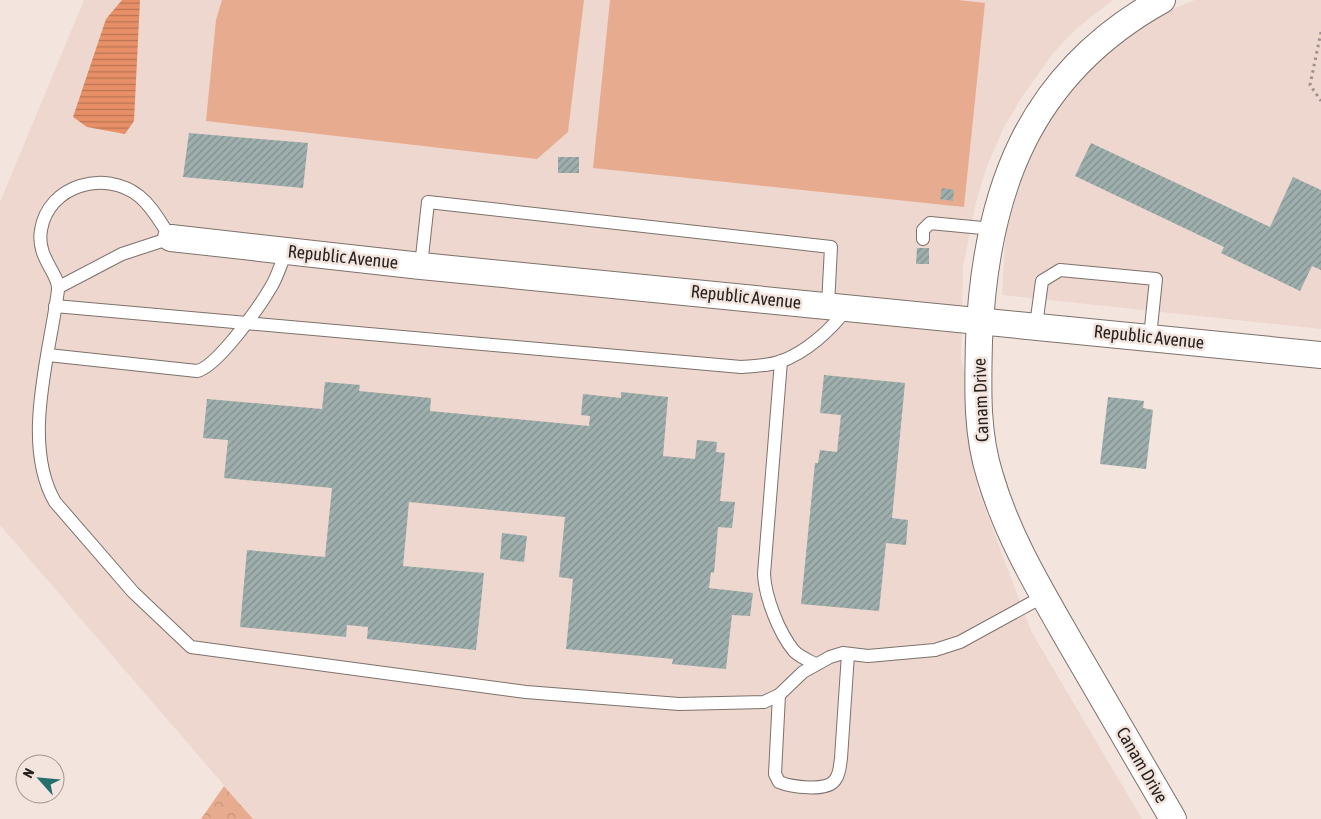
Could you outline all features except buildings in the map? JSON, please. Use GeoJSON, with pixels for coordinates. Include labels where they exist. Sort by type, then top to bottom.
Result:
{"type":"FeatureCollection","features":[{"type":"Feature","properties":{"kind":"street","name":"Canam Drive"},"geometry":{"type":"LineString","coordinates":[[1162,0],[1113,30],[1063,78],[1038,113],[1018,148],[1005,182],[993,229],[983,284],[978,400],[981,443],[990,476],[1017,546],[1173,819]]}},
{"type":"Feature","properties":{"kind":"street","name":"Republic Avenue"},"geometry":{"type":"LineString","coordinates":[[171,238],[421,266],[1321,354]]}},
{"type":"Feature","properties":{"kind":"lane"},"geometry":{"type":"LineString","coordinates":[[59,287],[122,254],[171,238],[149,205],[125,187],[114,183],[99,182],[75,187],[55,200],[44,216],[40,231],[40,247],[59,287],[48,354],[40,427],[40,456],[47,489],[55,502],[84,538],[133,592],[191,647],[526,692],[670,704],[764,702],[778,695],[792,681],[815,664],[843,653],[868,656],[935,650],[960,642],[1044,596]]}},
{"type":"Feature","properties":{"kind":"lane"},"geometry":{"type":"LineString","coordinates":[[55,306],[741,367],[781,362],[820,336],[836,322],[838,306],[831,247],[428,202],[421,266]]}},
{"type":"Feature","properties":{"kind":"lane"},"geometry":{"type":"LineString","coordinates":[[923,239],[923,230],[930,223],[993,229]]}},
{"type":"Feature","properties":{"kind":"lane"},"geometry":{"type":"LineString","coordinates":[[48,354],[198,372],[205,370],[216,360],[272,285],[287,251]]}},
{"type":"Feature","properties":{"kind":"lane"},"geometry":{"type":"LineString","coordinates":[[1036,325],[1042,281],[1060,270],[1156,279],[1150,337]]}},
{"type":"Feature","properties":{"kind":"lane"},"geometry":{"type":"LineString","coordinates":[[781,362],[764,574],[765,590],[794,651],[815,664]]}},
{"type":"Feature","properties":{"kind":"lane"},"geometry":{"type":"LineString","coordinates":[[778,695],[775,774],[779,782],[789,786],[826,787],[834,782],[838,775],[841,758],[848,654]]}},
{"type":"Feature","properties":{"kind":"path"},"geometry":{"type":"LineString","coordinates":[[1321,32],[1310,85],[1321,101]]}},
{"type":"Feature","properties":{"kind":"shaded area"},"geometry":{"type":"Polygon","coordinates":[[[84,0],[1113,0],[1077,28],[1054,52],[1022,97],[1004,127],[987,166],[976,202],[963,267],[961,359],[965,375],[969,444],[978,490],[1031,631],[1142,819],[253,819],[0,525],[0,202],[84,0]]]}},
{"type":"Feature","properties":{"kind":"shaded area"},"geometry":{"type":"Polygon","coordinates":[[[122,0],[140,0],[134,121],[125,134],[87,127],[73,117],[106,19],[122,0]]]}},
{"type":"Feature","properties":{"kind":"shaded area"},"geometry":{"type":"Polygon","coordinates":[[[1195,0],[1321,0],[1321,329],[1002,295],[1006,227],[1019,180],[1038,140],[1061,102],[1105,51],[1161,14],[1195,0]]]}},
{"type":"Feature","properties":{"kind":"green space"},"geometry":{"type":"Polygon","coordinates":[[[222,0],[584,0],[568,132],[537,159],[206,121],[216,20],[222,0]]]}},
{"type":"Feature","properties":{"kind":"green space"},"geometry":{"type":"Polygon","coordinates":[[[610,0],[958,0],[985,3],[964,207],[593,168],[610,0]]]}},
{"type":"Feature","properties":{"kind":"green space"},"geometry":{"type":"Polygon","coordinates":[[[224,786],[253,819],[201,819],[224,786]]]}}]}
